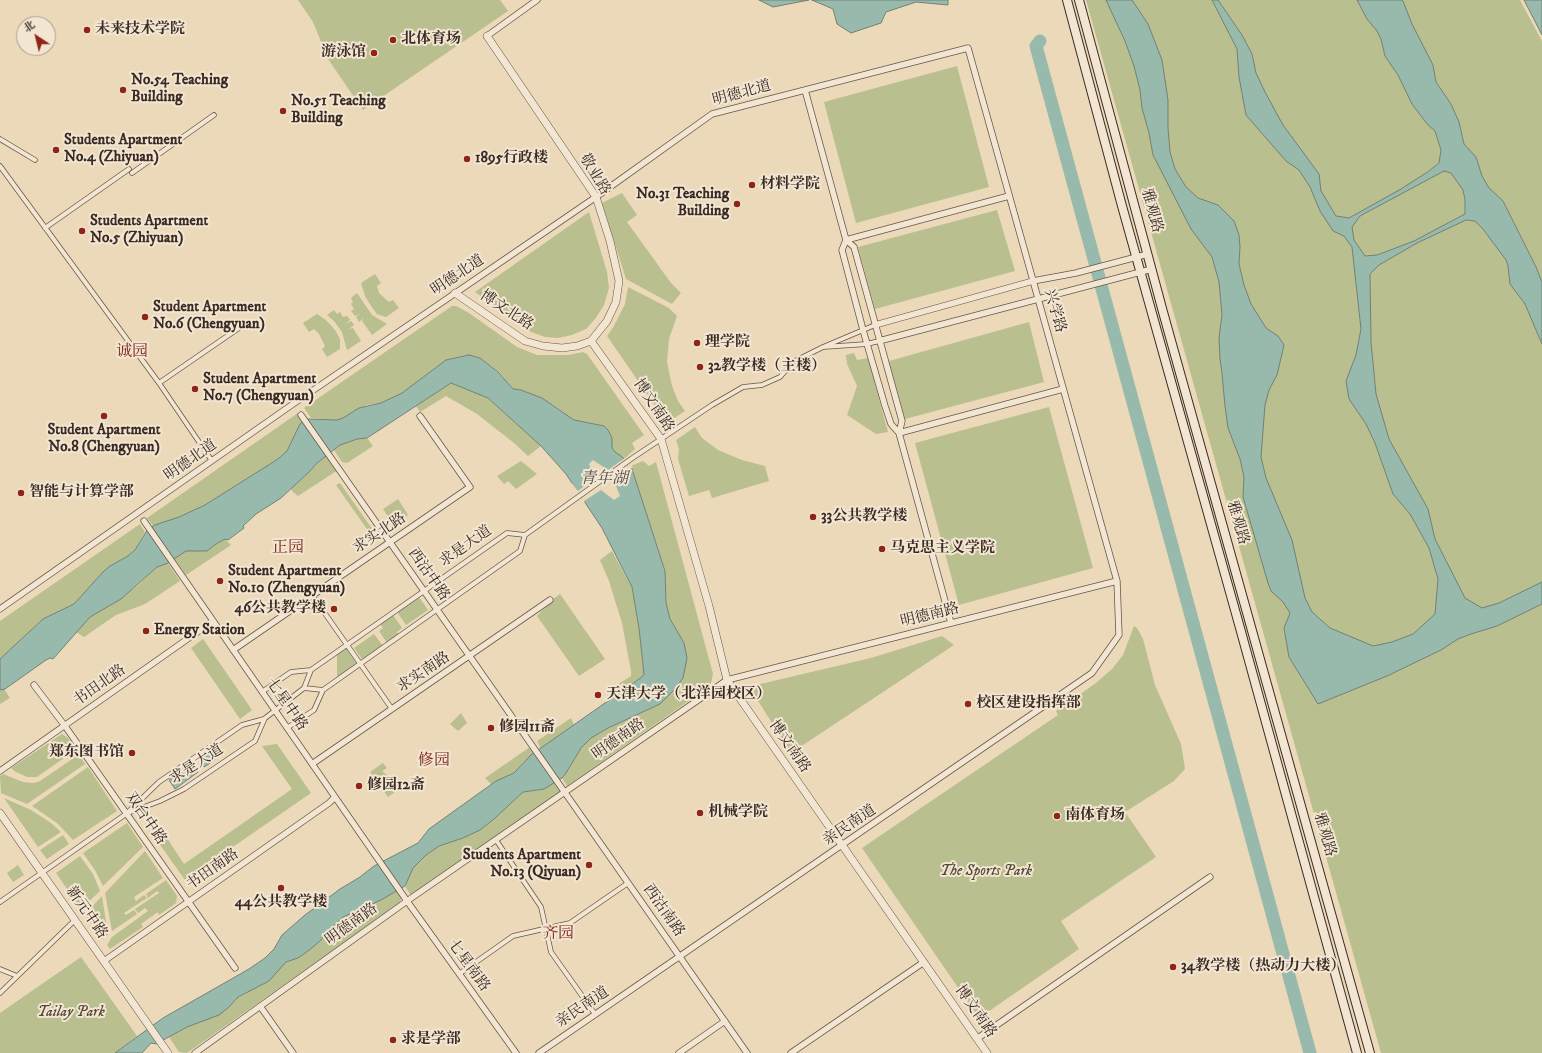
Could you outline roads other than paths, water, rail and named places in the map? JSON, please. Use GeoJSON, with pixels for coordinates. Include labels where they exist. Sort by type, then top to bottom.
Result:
{"type":"FeatureCollection","features":[{"type":"Feature","properties":{"kind":"main road","name":"雅观路"},"geometry":{"type":"LineString","coordinates":[[1067,0],[1140,273],[1357,1053]]}},
{"type":"Feature","properties":{"kind":"main road","name":"雅观路"},"geometry":{"type":"LineString","coordinates":[[1079,0],[1152,269],[1370,1053]]}},
{"type":"Feature","properties":{"kind":"street"},"geometry":{"type":"LineString","coordinates":[[487,36],[537,0]]}},
{"type":"Feature","properties":{"kind":"street","name":"敬业路"},"geometry":{"type":"LineString","coordinates":[[487,36],[596,197],[610,241],[619,281],[616,302],[607,321],[591,341]]}},
{"type":"Feature","properties":{"kind":"street","name":"明德北道"},"geometry":{"type":"LineString","coordinates":[[0,609],[455,293],[596,197],[712,114],[968,48]]}},
{"type":"Feature","properties":{"kind":"street","name":"兴学路"},"geometry":{"type":"LineString","coordinates":[[968,48],[1117,581]]}},
{"type":"Feature","properties":{"kind":"street"},"geometry":{"type":"LineString","coordinates":[[805,90],[846,240],[854,247],[902,421],[899,433]]}},
{"type":"Feature","properties":{"kind":"street"},"geometry":{"type":"LineString","coordinates":[[132,173],[214,115]]}},
{"type":"Feature","properties":{"kind":"street"},"geometry":{"type":"LineString","coordinates":[[0,139],[35,160]]}},
{"type":"Feature","properties":{"kind":"street"},"geometry":{"type":"LineString","coordinates":[[0,166],[159,383],[212,461]]}},
{"type":"Feature","properties":{"kind":"street"},"geometry":{"type":"LineString","coordinates":[[45,228],[129,169]]}},
{"type":"Feature","properties":{"kind":"street"},"geometry":{"type":"LineString","coordinates":[[846,240],[1009,196]]}},
{"type":"Feature","properties":{"kind":"street"},"geometry":{"type":"LineString","coordinates":[[846,240],[842,250],[863,330],[891,424],[899,433],[951,623]]}},
{"type":"Feature","properties":{"kind":"street"},"geometry":{"type":"LineString","coordinates":[[287,728],[314,710],[323,690],[520,551],[525,535],[631,459],[712,405],[743,387],[762,385],[780,377],[793,362],[823,347],[875,325],[1033,281],[1076,273],[1148,254]]}},
{"type":"Feature","properties":{"kind":"street"},"geometry":{"type":"LineString","coordinates":[[823,347],[867,344],[1121,279],[1152,269]]}},
{"type":"Feature","properties":{"kind":"street","name":"博文北路"},"geometry":{"type":"LineString","coordinates":[[455,293],[525,341],[543,346],[562,348],[577,346],[591,341]]}},
{"type":"Feature","properties":{"kind":"street"},"geometry":{"type":"LineString","coordinates":[[159,383],[239,328]]}},
{"type":"Feature","properties":{"kind":"street","name":"博文南路"},"geometry":{"type":"LineString","coordinates":[[591,341],[661,439],[709,606],[727,680],[988,1053]]}},
{"type":"Feature","properties":{"kind":"street"},"geometry":{"type":"LineString","coordinates":[[899,433],[1063,389]]}},
{"type":"Feature","properties":{"kind":"street","name":"西沽中路"},"geometry":{"type":"LineString","coordinates":[[301,415],[559,783]]}},
{"type":"Feature","properties":{"kind":"street","name":"求实北路"},"geometry":{"type":"LineString","coordinates":[[233,650],[470,487],[420,416]]}},
{"type":"Feature","properties":{"kind":"street","name":"七星中路"},"geometry":{"type":"LineString","coordinates":[[144,521],[401,893]]}},
{"type":"Feature","properties":{"kind":"street","name":"求是大道"},"geometry":{"type":"LineString","coordinates":[[311,670],[507,533],[525,535]]}},
{"type":"Feature","properties":{"kind":"street","name":"明德南路"},"geometry":{"type":"LineString","coordinates":[[195,1053],[407,901],[727,680],[1117,581]]}},
{"type":"Feature","properties":{"kind":"street","name":"亲民南道"},"geometry":{"type":"LineString","coordinates":[[539,1053],[1092,673],[1119,635],[1117,581]]}},
{"type":"Feature","properties":{"kind":"street"},"geometry":{"type":"LineString","coordinates":[[312,595],[392,709]]}},
{"type":"Feature","properties":{"kind":"street","name":"求实南路"},"geometry":{"type":"LineString","coordinates":[[312,764],[550,600]]}},
{"type":"Feature","properties":{"kind":"street","name":"书田北路"},"geometry":{"type":"LineString","coordinates":[[0,771],[213,621]]}},
{"type":"Feature","properties":{"kind":"street"},"geometry":{"type":"LineString","coordinates":[[262,692],[291,672],[311,670],[304,688],[323,690]]}},
{"type":"Feature","properties":{"kind":"street","name":"双台中路"},"geometry":{"type":"LineString","coordinates":[[34,685],[65,726],[235,968]]}},
{"type":"Feature","properties":{"kind":"street","name":"求是大道"},"geometry":{"type":"LineString","coordinates":[[0,902],[126,814],[159,782],[242,725],[265,718],[304,688]]}},
{"type":"Feature","properties":{"kind":"street","name":"求是大道"},"geometry":{"type":"LineString","coordinates":[[126,814],[160,801],[184,789],[255,741],[265,718]]}},
{"type":"Feature","properties":{"kind":"street","name":"西沽南路"},"geometry":{"type":"LineString","coordinates":[[559,783],[747,1053]]}},
{"type":"Feature","properties":{"kind":"street","name":"书田南路"},"geometry":{"type":"LineString","coordinates":[[104,961],[329,804],[335,797]]}},
{"type":"Feature","properties":{"kind":"street","name":"新元中路"},"geometry":{"type":"LineString","coordinates":[[0,813],[40,874]]}},
{"type":"Feature","properties":{"kind":"street","name":"新元中路"},"geometry":{"type":"LineString","coordinates":[[0,820],[104,961],[149,1029]]}},
{"type":"Feature","properties":{"kind":"street"},"geometry":{"type":"LineString","coordinates":[[496,840],[540,907],[551,952],[595,1014]]}},
{"type":"Feature","properties":{"kind":"street"},"geometry":{"type":"LineString","coordinates":[[978,1038],[1210,877]]}},
{"type":"Feature","properties":{"kind":"street"},"geometry":{"type":"LineString","coordinates":[[459,974],[513,936],[570,923],[628,883]]}},
{"type":"Feature","properties":{"kind":"street","name":"七星南路"},"geometry":{"type":"LineString","coordinates":[[401,893],[516,1053]]}},
{"type":"Feature","properties":{"kind":"street"},"geometry":{"type":"LineString","coordinates":[[0,992],[74,921]]}},
{"type":"Feature","properties":{"kind":"street","name":"新元中路"},"geometry":{"type":"LineString","coordinates":[[74,921],[149,1029]]}},
{"type":"Feature","properties":{"kind":"street"},"geometry":{"type":"LineString","coordinates":[[791,1053],[924,962]]}},
{"type":"Feature","properties":{"kind":"street"},"geometry":{"type":"LineString","coordinates":[[0,969],[17,976]]}},
{"type":"Feature","properties":{"kind":"street"},"geometry":{"type":"LineString","coordinates":[[260,1006],[293,1053]]}},
{"type":"Feature","properties":{"kind":"street"},"geometry":{"type":"LineString","coordinates":[[679,1053],[725,1021]]}},
{"type":"Feature","properties":{"kind":"street"},"geometry":{"type":"LineString","coordinates":[[149,1029],[163,1053]]}},
{"type":"Feature","properties":{"kind":"street"},"geometry":{"type":"LineString","coordinates":[[158,1043],[168,1053]]}},
{"type":"Feature","properties":{"kind":"water"},"geometry":{"type":"Polygon","coordinates":[[[759,0],[809,0],[773,7],[759,0]]]}},
{"type":"Feature","properties":{"kind":"water"},"geometry":{"type":"Polygon","coordinates":[[[812,0],[948,0],[948,5],[916,2],[886,12],[881,23],[851,33],[837,24],[833,9],[812,0]]]}},
{"type":"Feature","properties":{"kind":"water"},"geometry":{"type":"Polygon","coordinates":[[[1106,0],[1132,0],[1148,24],[1162,60],[1168,100],[1170,152],[1175,169],[1186,187],[1198,198],[1218,205],[1234,221],[1239,235],[1239,264],[1244,285],[1251,304],[1266,328],[1278,336],[1284,345],[1277,375],[1269,390],[1265,405],[1261,457],[1266,478],[1292,540],[1305,598],[1312,612],[1330,628],[1373,646],[1392,642],[1413,634],[1435,614],[1438,579],[1429,548],[1410,514],[1393,494],[1375,443],[1366,424],[1349,399],[1346,381],[1356,355],[1361,329],[1352,247],[1344,236],[1333,231],[1320,211],[1310,187],[1299,170],[1286,161],[1246,115],[1239,77],[1237,49],[1212,0],[1218,0],[1242,35],[1252,54],[1256,73],[1265,92],[1283,125],[1319,174],[1321,191],[1336,216],[1349,218],[1401,189],[1439,163],[1441,150],[1435,131],[1428,125],[1412,104],[1398,75],[1385,56],[1381,39],[1377,31],[1367,19],[1357,0],[1403,1],[1412,24],[1433,65],[1436,82],[1451,104],[1459,122],[1464,144],[1476,157],[1482,176],[1489,188],[1503,201],[1536,267],[1542,282],[1542,344],[1525,304],[1510,284],[1506,260],[1483,229],[1475,221],[1466,220],[1417,243],[1379,265],[1370,274],[1371,342],[1376,394],[1389,439],[1428,509],[1435,539],[1465,598],[1482,608],[1499,603],[1542,582],[1542,604],[1497,626],[1458,639],[1441,650],[1387,676],[1318,704],[1289,657],[1284,628],[1290,613],[1283,602],[1271,591],[1243,497],[1244,477],[1240,459],[1228,428],[1225,406],[1219,338],[1222,315],[1219,282],[1212,257],[1191,229],[1153,155],[1142,108],[1140,90],[1134,66],[1125,41],[1106,0]],[[1444,171],[1360,216],[1352,227],[1354,240],[1365,256],[1377,255],[1414,241],[1465,214],[1463,190],[1451,173],[1444,171]]]}},
{"type":"Feature","properties":{"kind":"water"},"geometry":{"type":"Polygon","coordinates":[[[1524,0],[1542,0],[1542,35],[1524,0]]]}},
{"type":"Feature","properties":{"kind":"water","name":"青年湖"},"geometry":{"type":"Polygon","coordinates":[[[469,355],[480,358],[498,372],[513,389],[521,390],[542,398],[574,420],[604,426],[608,430],[612,438],[612,448],[631,466],[665,571],[666,603],[670,619],[684,643],[687,658],[683,678],[675,689],[660,704],[608,728],[591,738],[581,748],[562,778],[544,789],[523,792],[480,830],[463,838],[439,846],[426,855],[413,868],[405,886],[381,900],[343,917],[308,951],[298,958],[286,962],[269,981],[238,997],[219,1015],[187,1027],[156,1044],[151,1043],[142,1053],[115,1053],[163,1018],[249,969],[265,958],[274,949],[282,935],[305,915],[374,866],[418,843],[429,829],[496,781],[514,773],[531,755],[642,677],[644,674],[639,628],[632,587],[602,528],[566,474],[541,446],[488,398],[451,383],[367,438],[357,439],[340,445],[317,463],[281,498],[256,514],[243,526],[244,528],[228,540],[225,539],[207,551],[186,551],[168,563],[157,567],[121,599],[90,617],[53,659],[50,658],[46,660],[5,689],[0,690],[0,659],[43,619],[74,604],[104,571],[135,550],[148,529],[205,505],[278,459],[287,451],[300,424],[307,419],[337,420],[359,408],[381,403],[402,393],[446,360],[469,355]]]}},
{"type":"Feature","properties":{"kind":"water"},"geometry":{"type":"Polygon","coordinates":[[[210,752],[215,760],[204,767],[199,759],[210,752]]]}},
{"type":"Feature","properties":{"kind":"water"},"geometry":{"type":"Polygon","coordinates":[[[192,764],[198,772],[175,789],[169,780],[192,764]]]}},
{"type":"Feature","properties":{"kind":"waterway"},"geometry":{"type":"LineString","coordinates":[[1040,41],[1036,46],[1310,1053]]}},
{"type":"Feature","properties":{"kind":"place","name":"未来技术学院"},"geometry":{"type":"Point","coordinates":[87,30]}},
{"type":"Feature","properties":{"kind":"place","name":"北体育场"},"geometry":{"type":"Point","coordinates":[393,40]}},
{"type":"Feature","properties":{"kind":"place","name":"游泳馆"},"geometry":{"type":"Point","coordinates":[374,53]}},
{"type":"Feature","properties":{"kind":"place","name":"No.54 Teaching Building"},"geometry":{"type":"Point","coordinates":[123,90]}},
{"type":"Feature","properties":{"kind":"place","name":"No.51 Teaching Building"},"geometry":{"type":"Point","coordinates":[283,111]}},
{"type":"Feature","properties":{"kind":"place","name":"Students Apartment No.4 (Zhiyuan)"},"geometry":{"type":"Point","coordinates":[56,150]}},
{"type":"Feature","properties":{"kind":"place","name":"1895行政楼"},"geometry":{"type":"Point","coordinates":[467,159]}},
{"type":"Feature","properties":{"kind":"place","name":"材料学院"},"geometry":{"type":"Point","coordinates":[752,185]}},
{"type":"Feature","properties":{"kind":"place","name":"No.31 Teaching Building"},"geometry":{"type":"Point","coordinates":[737,204]}},
{"type":"Feature","properties":{"kind":"place","name":"Students Apartment No.5 (Zhiyuan)"},"geometry":{"type":"Point","coordinates":[82,231]}},
{"type":"Feature","properties":{"kind":"place","name":"Student Apartment No.6 (Chengyuan)"},"geometry":{"type":"Point","coordinates":[145,317]}},
{"type":"Feature","properties":{"kind":"place","name":"理学院"},"geometry":{"type":"Point","coordinates":[697,343]}},
{"type":"Feature","properties":{"kind":"place","name":"32教学楼（主楼）"},"geometry":{"type":"Point","coordinates":[700,367]}},
{"type":"Feature","properties":{"kind":"place","name":"Student Apartment No.7 (Chengyuan)"},"geometry":{"type":"Point","coordinates":[195,389]}},
{"type":"Feature","properties":{"kind":"place","name":"Student Apartment No.8 (Chengyuan)"},"geometry":{"type":"Point","coordinates":[104,416]}},
{"type":"Feature","properties":{"kind":"place","name":"智能与计算学部"},"geometry":{"type":"Point","coordinates":[21,493]}},
{"type":"Feature","properties":{"kind":"place","name":"33公共教学楼"},"geometry":{"type":"Point","coordinates":[813,517]}},
{"type":"Feature","properties":{"kind":"place","name":"马克思主义学院"},"geometry":{"type":"Point","coordinates":[882,549]}},
{"type":"Feature","properties":{"kind":"place","name":"Student Apartment No.10 (Zhengyuan)"},"geometry":{"type":"Point","coordinates":[220,581]}},
{"type":"Feature","properties":{"kind":"place","name":"46公共教学楼"},"geometry":{"type":"Point","coordinates":[334,609]}},
{"type":"Feature","properties":{"kind":"place","name":"Energy Station"},"geometry":{"type":"Point","coordinates":[146,631]}},
{"type":"Feature","properties":{"kind":"place","name":"天津大学（北洋园校区）"},"geometry":{"type":"Point","coordinates":[598,695]}},
{"type":"Feature","properties":{"kind":"place","name":"校区建设指挥部"},"geometry":{"type":"Point","coordinates":[968,704]}},
{"type":"Feature","properties":{"kind":"place","name":"修园11斋"},"geometry":{"type":"Point","coordinates":[491,728]}},
{"type":"Feature","properties":{"kind":"place","name":"郑东图书馆"},"geometry":{"type":"Point","coordinates":[132,753]}},
{"type":"Feature","properties":{"kind":"place","name":"修园12斋"},"geometry":{"type":"Point","coordinates":[359,786]}},
{"type":"Feature","properties":{"kind":"place","name":"机械学院"},"geometry":{"type":"Point","coordinates":[700,813]}},
{"type":"Feature","properties":{"kind":"place","name":"南体育场"},"geometry":{"type":"Point","coordinates":[1057,816]}},
{"type":"Feature","properties":{"kind":"place","name":"Students Apartment No.13 (Qiyuan)"},"geometry":{"type":"Point","coordinates":[589,865]}},
{"type":"Feature","properties":{"kind":"place","name":"44公共教学楼"},"geometry":{"type":"Point","coordinates":[281,888]}},
{"type":"Feature","properties":{"kind":"place","name":"34教学楼（热动力大楼）"},"geometry":{"type":"Point","coordinates":[1173,967]}},
{"type":"Feature","properties":{"kind":"place","name":"求是学部"},"geometry":{"type":"Point","coordinates":[393,1040]}},
{"type":"Feature","properties":{"kind":"district","name":"诚园"},"geometry":{"type":"Point","coordinates":[132,353]}},
{"type":"Feature","properties":{"kind":"district","name":"正园"},"geometry":{"type":"Point","coordinates":[288,549]}},
{"type":"Feature","properties":{"kind":"district","name":"修园"},"geometry":{"type":"Point","coordinates":[434,762]}},
{"type":"Feature","properties":{"kind":"district","name":"齐园"},"geometry":{"type":"Point","coordinates":[558,935]}},
{"type":"Feature","properties":{"kind":"park label","name":"The Sports Park"},"geometry":{"type":"Point","coordinates":[986,872]}},
{"type":"Feature","properties":{"kind":"park label","name":"Tailay Park"},"geometry":{"type":"Point","coordinates":[71,1013]}}]}
